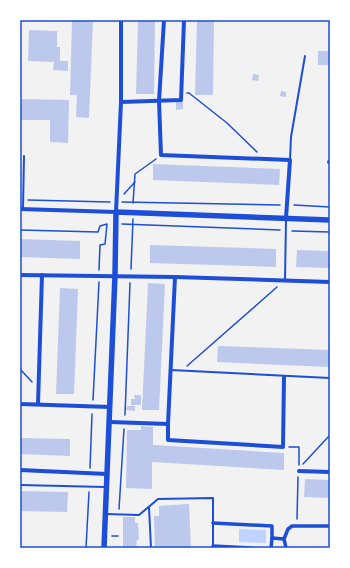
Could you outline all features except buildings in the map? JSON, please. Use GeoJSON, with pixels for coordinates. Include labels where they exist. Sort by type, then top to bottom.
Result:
{"type":"FeatureCollection","features":[{"type":"Feature","properties":{"kind":"street"},"geometry":{"type":"LineString","coordinates":[[104,548],[121,102],[122,20]]}},
{"type":"Feature","properties":{"kind":"street"},"geometry":{"type":"LineString","coordinates":[[164,20],[159,101],[162,155],[290,160],[286,218]]}},
{"type":"Feature","properties":{"kind":"street"},"geometry":{"type":"LineString","coordinates":[[121,102],[181,100],[184,20]]}},
{"type":"Feature","properties":{"kind":"street"},"geometry":{"type":"LineString","coordinates":[[22,210],[330,220]]}},
{"type":"Feature","properties":{"kind":"street"},"geometry":{"type":"LineString","coordinates":[[20,275],[115,275],[330,282]]}},
{"type":"Feature","properties":{"kind":"street"},"geometry":{"type":"LineString","coordinates":[[38,404],[42,275]]}},
{"type":"Feature","properties":{"kind":"street"},"geometry":{"type":"LineString","coordinates":[[175,277],[168,440],[283,447],[284,377]]}},
{"type":"Feature","properties":{"kind":"street"},"geometry":{"type":"LineString","coordinates":[[20,404],[110,406]]}},
{"type":"Feature","properties":{"kind":"street"},"geometry":{"type":"LineString","coordinates":[[110,422],[168,424]]}},
{"type":"Feature","properties":{"kind":"street"},"geometry":{"type":"LineString","coordinates":[[20,470],[107,474]]}},
{"type":"Feature","properties":{"kind":"street"},"geometry":{"type":"LineString","coordinates":[[299,471],[330,472]]}},
{"type":"Feature","properties":{"kind":"street"},"geometry":{"type":"LineString","coordinates":[[213,523],[272,526],[272,548]]}},
{"type":"Feature","properties":{"kind":"street"},"geometry":{"type":"LineString","coordinates":[[286,548],[284,539],[288,529],[297,525],[330,526]]}},
{"type":"Feature","properties":{"kind":"street"},"geometry":{"type":"LineString","coordinates":[[272,538],[284,539]]}},
{"type":"Feature","properties":{"kind":"street"},"geometry":{"type":"LineString","coordinates":[[213,547],[251,548]]}},
{"type":"Feature","properties":{"kind":"lane"},"geometry":{"type":"LineString","coordinates":[[290,160],[291,137],[305,56]]}},
{"type":"Feature","properties":{"kind":"lane"},"geometry":{"type":"LineString","coordinates":[[22,210],[24,200],[24,156]]}},
{"type":"Feature","properties":{"kind":"lane"},"geometry":{"type":"LineString","coordinates":[[285,280],[286,218]]}},
{"type":"Feature","properties":{"kind":"lane"},"geometry":{"type":"LineString","coordinates":[[171,370],[284,377],[330,378]]}},
{"type":"Feature","properties":{"kind":"lane"},"geometry":{"type":"LineString","coordinates":[[20,484],[107,487]]}},
{"type":"Feature","properties":{"kind":"lane"},"geometry":{"type":"LineString","coordinates":[[105,514],[139,515],[158,499],[213,498],[213,547]]}},
{"type":"Feature","properties":{"kind":"lane"},"geometry":{"type":"LineString","coordinates":[[148,507],[151,548]]}},
{"type":"Feature","properties":{"kind":"path"},"geometry":{"type":"LineString","coordinates":[[181,93],[189,93],[222,119],[264,159]]}},
{"type":"Feature","properties":{"kind":"path"},"geometry":{"type":"LineString","coordinates":[[134,206],[135,174],[162,155]]}},
{"type":"Feature","properties":{"kind":"path"},"geometry":{"type":"LineString","coordinates":[[116,202],[135,182]]}},
{"type":"Feature","properties":{"kind":"path"},"geometry":{"type":"LineString","coordinates":[[24,200],[107,204],[116,202],[133,202],[330,207]]}},
{"type":"Feature","properties":{"kind":"path"},"geometry":{"type":"LineString","coordinates":[[89,473],[100,245],[105,244],[107,218]]}},
{"type":"Feature","properties":{"kind":"path"},"geometry":{"type":"LineString","coordinates":[[119,515],[133,219]]}},
{"type":"Feature","properties":{"kind":"path"},"geometry":{"type":"LineString","coordinates":[[20,230],[98,232],[100,226],[116,224],[330,232]]}},
{"type":"Feature","properties":{"kind":"path"},"geometry":{"type":"LineString","coordinates":[[181,371],[285,280]]}},
{"type":"Feature","properties":{"kind":"path"},"geometry":{"type":"LineString","coordinates":[[20,369],[39,389]]}},
{"type":"Feature","properties":{"kind":"path"},"geometry":{"type":"LineString","coordinates":[[283,447],[299,447],[299,468],[330,434]]}},
{"type":"Feature","properties":{"kind":"path"},"geometry":{"type":"LineString","coordinates":[[297,525],[299,471]]}},
{"type":"Feature","properties":{"kind":"path"},"geometry":{"type":"LineString","coordinates":[[86,548],[89,486]]}},
{"type":"Feature","properties":{"kind":"path"},"geometry":{"type":"LineString","coordinates":[[108,536],[118,536]]}},
{"type":"Feature","properties":{"kind":"water"},"geometry":{"type":"Polygon","coordinates":[[[239,529],[266,530],[266,543],[239,542],[239,529]]]}}]}
